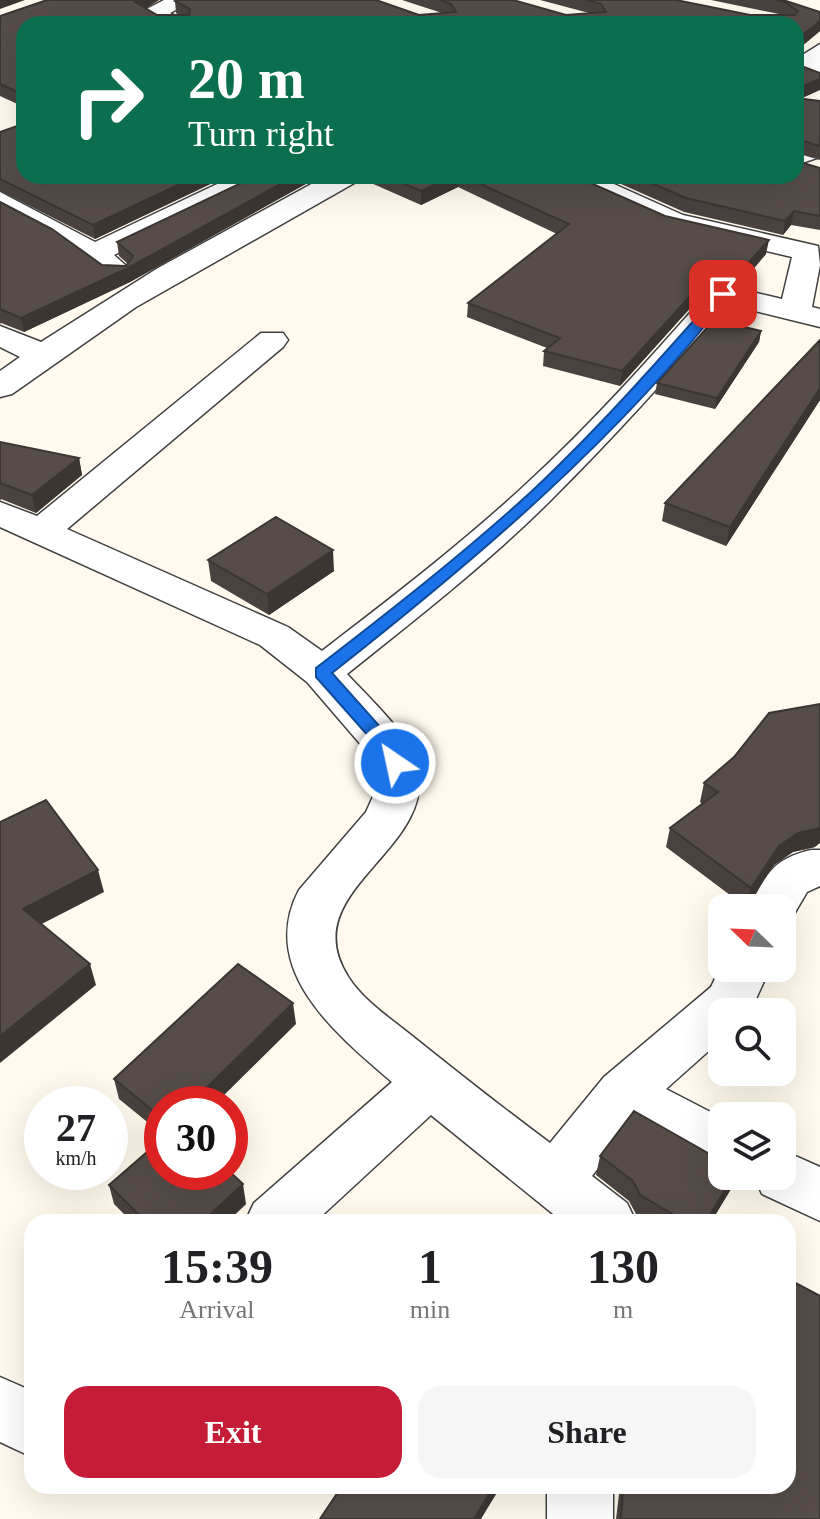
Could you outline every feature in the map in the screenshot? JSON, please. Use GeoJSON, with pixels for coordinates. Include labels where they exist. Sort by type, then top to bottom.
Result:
{"type":"FeatureCollection","features":[{"type":"Feature","properties":{"kind":"street"},"geometry":{"type":"LineString","coordinates":[[158,16],[150,13],[184,0]]}},
{"type":"Feature","properties":{"kind":"street"},"geometry":{"type":"LineString","coordinates":[[93,254],[237,184]]}},
{"type":"Feature","properties":{"kind":"street"},"geometry":{"type":"LineString","coordinates":[[0,387],[42,355],[142,289],[332,184]]}},
{"type":"Feature","properties":{"kind":"street"},"geometry":{"type":"LineString","coordinates":[[322,672],[439,580],[538,493],[662,365],[723,294],[807,315],[808,252],[674,221],[594,184]]}},
{"type":"Feature","properties":{"kind":"street"},"geometry":{"type":"LineString","coordinates":[[609,190],[622,184]]}},
{"type":"Feature","properties":{"kind":"street"},"geometry":{"type":"LineString","coordinates":[[0,200],[93,254],[142,289]]}},
{"type":"Feature","properties":{"kind":"street"},"geometry":{"type":"LineString","coordinates":[[0,335],[42,355]]}},
{"type":"Feature","properties":{"kind":"street"},"geometry":{"type":"LineString","coordinates":[[42,531],[272,340]]}},
{"type":"Feature","properties":{"kind":"street"},"geometry":{"type":"LineString","coordinates":[[0,513],[274,636],[322,672],[389,753],[395,763],[397,792],[386,820],[316,903],[310,942],[328,990],[366,1029],[597,1214]]}},
{"type":"Feature","properties":{"kind":"street"},"geometry":{"type":"LineString","coordinates":[[780,894],[788,879],[807,866],[820,868]]}},
{"type":"Feature","properties":{"kind":"street"},"geometry":{"type":"LineString","coordinates":[[554,1181],[623,1094],[729,1002],[738,982]]}},
{"type":"Feature","properties":{"kind":"street"},"geometry":{"type":"LineString","coordinates":[[283,1214],[430,1082]]}},
{"type":"Feature","properties":{"kind":"street"},"geometry":{"type":"LineString","coordinates":[[623,1094],[708,1138]]}},
{"type":"Feature","properties":{"kind":"street"},"geometry":{"type":"LineString","coordinates":[[796,1183],[820,1195]]}},
{"type":"Feature","properties":{"kind":"street"},"geometry":{"type":"LineString","coordinates":[[0,1408],[24,1421]]}},
{"type":"Feature","properties":{"kind":"street"},"geometry":{"type":"LineString","coordinates":[[580,1494],[580,1519]]}},
{"type":"Feature","properties":{"kind":"building"},"geometry":{"type":"Polygon","coordinates":[[[47,0],[138,0],[135,2],[157,15],[189,15],[190,9],[177,0],[376,0],[419,15],[456,12],[451,4],[439,0],[513,0],[566,15],[606,12],[601,4],[586,0],[676,0],[750,15],[795,15],[798,11],[785,2],[775,0],[783,0],[820,12],[820,21],[804,34],[804,16],[16,16],[16,91],[0,84],[0,16],[47,0]]]}},
{"type":"Feature","properties":{"kind":"building"},"geometry":{"type":"Polygon","coordinates":[[[804,67],[820,73],[820,79],[804,86],[804,67]]]}},
{"type":"Feature","properties":{"kind":"building"},"geometry":{"type":"Polygon","coordinates":[[[804,99],[820,101],[820,146],[804,141],[804,99]]]}},
{"type":"Feature","properties":{"kind":"building"},"geometry":{"type":"Polygon","coordinates":[[[16,126],[16,184],[180,184],[93,225],[0,179],[0,132],[16,126]]]}},
{"type":"Feature","properties":{"kind":"building"},"geometry":{"type":"Polygon","coordinates":[[[804,163],[820,168],[820,216],[794,211],[785,221],[686,198],[654,184],[804,184],[804,163]]]}},
{"type":"Feature","properties":{"kind":"building"},"geometry":{"type":"Polygon","coordinates":[[[239,184],[280,184],[128,268],[21,318],[0,309],[0,202],[52,229],[102,265],[126,266],[133,256],[117,242],[239,184]]]}},
{"type":"Feature","properties":{"kind":"building"},"geometry":{"type":"Polygon","coordinates":[[[405,184],[436,184],[421,191],[405,184]]]}},
{"type":"Feature","properties":{"kind":"building"},"geometry":{"type":"Polygon","coordinates":[[[481,184],[593,184],[665,216],[769,240],[741,271],[726,268],[712,272],[622,371],[544,351],[560,338],[468,303],[569,224],[481,184]]]}},
{"type":"Feature","properties":{"kind":"building"},"geometry":{"type":"Polygon","coordinates":[[[714,320],[761,331],[717,398],[657,383],[714,320]]]}},
{"type":"Feature","properties":{"kind":"building"},"geometry":{"type":"Polygon","coordinates":[[[820,340],[820,388],[730,527],[665,503],[820,340]]]}},
{"type":"Feature","properties":{"kind":"building"},"geometry":{"type":"Polygon","coordinates":[[[0,442],[79,458],[32,495],[0,483],[0,442]]]}},
{"type":"Feature","properties":{"kind":"building"},"geometry":{"type":"Polygon","coordinates":[[[276,517],[333,550],[267,594],[208,560],[276,517]]]}},
{"type":"Feature","properties":{"kind":"building"},"geometry":{"type":"Polygon","coordinates":[[[820,704],[820,828],[798,833],[779,846],[751,888],[670,828],[718,792],[704,783],[734,757],[769,713],[820,704]]]}},
{"type":"Feature","properties":{"kind":"building"},"geometry":{"type":"Polygon","coordinates":[[[46,800],[98,870],[23,909],[90,964],[0,1036],[0,822],[46,800]]]}},
{"type":"Feature","properties":{"kind":"building"},"geometry":{"type":"Polygon","coordinates":[[[238,964],[293,1003],[208,1086],[144,1086],[144,1103],[128,1090],[128,1086],[123,1086],[114,1079],[238,964]]]}},
{"type":"Feature","properties":{"kind":"building"},"geometry":{"type":"Polygon","coordinates":[[[634,1111],[708,1153],[708,1190],[725,1190],[711,1214],[672,1214],[640,1195],[633,1181],[600,1156],[634,1111]]]}},
{"type":"Feature","properties":{"kind":"building"},"geometry":{"type":"Polygon","coordinates":[[[144,1155],[144,1190],[237,1190],[211,1214],[138,1214],[114,1190],[128,1190],[128,1169],[144,1155]]]}},
{"type":"Feature","properties":{"kind":"building"},"geometry":{"type":"Polygon","coordinates":[[[796,1283],[820,1296],[820,1519],[621,1519],[623,1494],[796,1494],[796,1283]]]}},
{"type":"Feature","properties":{"kind":"building"},"geometry":{"type":"Polygon","coordinates":[[[337,1494],[489,1494],[474,1519],[320,1519],[337,1494]]]}},
{"type":"Feature","properties":{"kind":"route"},"geometry":{"type":"LineString","coordinates":[[395,763],[377,735],[322,672],[439,580],[538,493],[662,365],[714,309],[723,294]]}}]}
